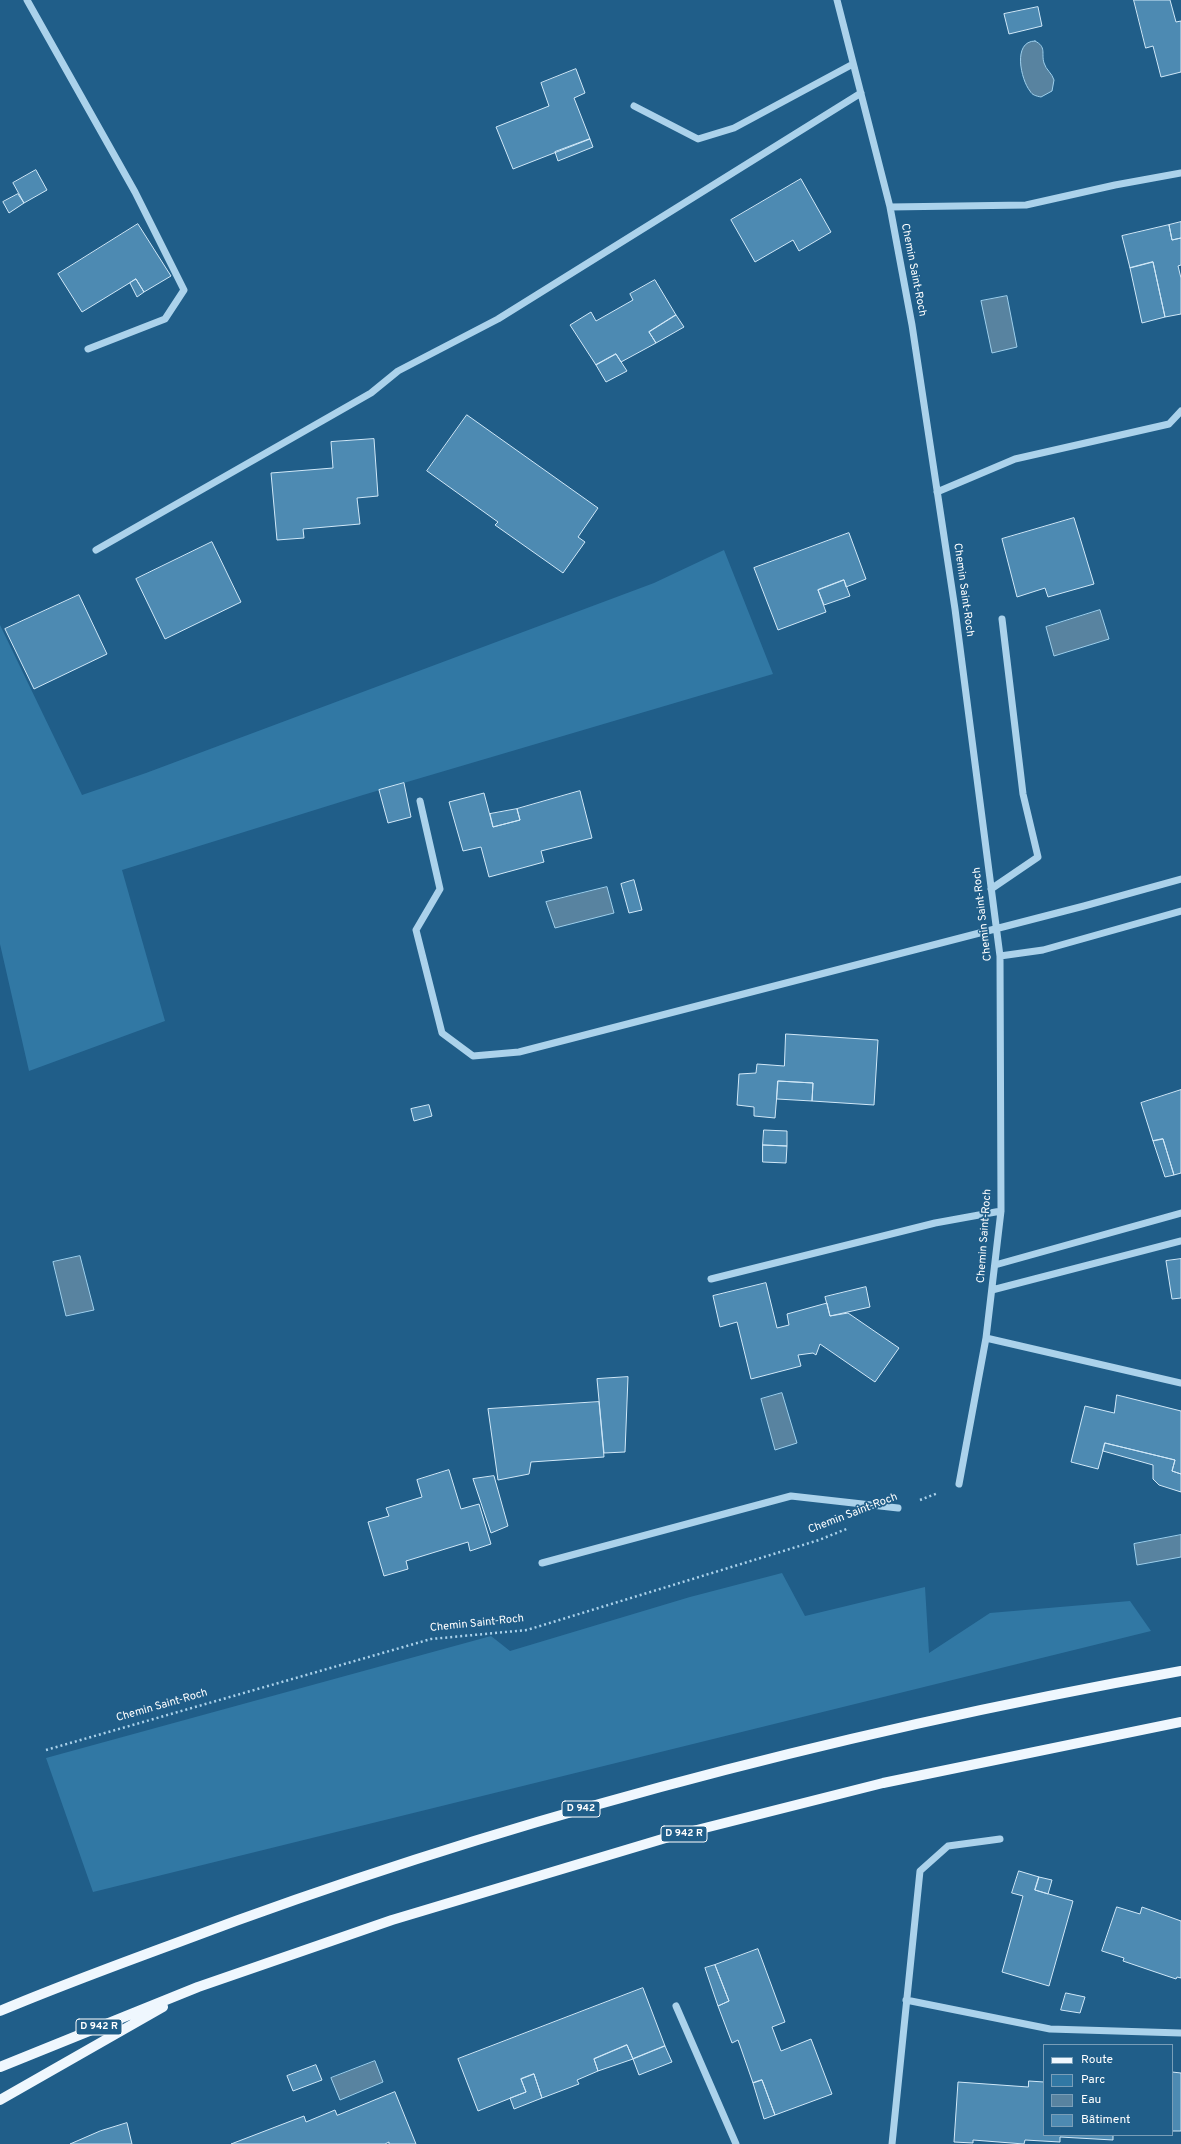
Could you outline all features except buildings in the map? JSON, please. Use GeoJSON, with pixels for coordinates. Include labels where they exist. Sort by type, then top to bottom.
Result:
{"type":"FeatureCollection","features":[{"type":"Feature","properties":{"kind":"main road","name":"D 942"},"geometry":{"type":"LineString","coordinates":[[0,2011],[49,1990],[258,1912],[471,1841],[651,1789],[868,1735],[1086,1688],[1181,1671]]}},
{"type":"Feature","properties":{"kind":"main road","name":"D 942 R"},"geometry":{"type":"LineString","coordinates":[[0,2067],[198,1987],[392,1920],[669,1837],[883,1784],[1181,1722]]}},
{"type":"Feature","properties":{"kind":"main road"},"geometry":{"type":"LineString","coordinates":[[0,2100],[198,1987]]}},
{"type":"Feature","properties":{"kind":"street"},"geometry":{"type":"LineString","coordinates":[[27,0],[135,192],[184,290],[166,319],[88,349]]}},
{"type":"Feature","properties":{"kind":"street","name":"Chemin Saint-Roch"},"geometry":{"type":"LineString","coordinates":[[837,0],[890,207],[912,325],[955,609],[1000,956],[1001,1212],[996,1265],[986,1338],[959,1484]]}},
{"type":"Feature","properties":{"kind":"street"},"geometry":{"type":"LineString","coordinates":[[634,106],[698,139],[734,128],[854,64]]}},
{"type":"Feature","properties":{"kind":"street"},"geometry":{"type":"LineString","coordinates":[[96,550],[370,393],[398,371],[498,319],[861,93]]}},
{"type":"Feature","properties":{"kind":"street"},"geometry":{"type":"LineString","coordinates":[[890,207],[1026,205],[1115,185],[1181,173]]}},
{"type":"Feature","properties":{"kind":"street"},"geometry":{"type":"LineString","coordinates":[[937,492],[1015,459],[1169,424],[1181,411]]}},
{"type":"Feature","properties":{"kind":"street"},"geometry":{"type":"LineString","coordinates":[[991,890],[1038,857],[1023,794],[1002,619]]}},
{"type":"Feature","properties":{"kind":"street"},"geometry":{"type":"LineString","coordinates":[[420,801],[440,890],[416,930],[442,1033],[473,1056],[519,1052],[1084,906],[1181,879]]}},
{"type":"Feature","properties":{"kind":"street"},"geometry":{"type":"LineString","coordinates":[[1000,956],[1043,950],[1181,912]]}},
{"type":"Feature","properties":{"kind":"street"},"geometry":{"type":"LineString","coordinates":[[712,1279],[935,1223],[1001,1212]]}},
{"type":"Feature","properties":{"kind":"street"},"geometry":{"type":"LineString","coordinates":[[996,1265],[1181,1213]]}},
{"type":"Feature","properties":{"kind":"street"},"geometry":{"type":"LineString","coordinates":[[992,1290],[1181,1241]]}},
{"type":"Feature","properties":{"kind":"street"},"geometry":{"type":"LineString","coordinates":[[986,1338],[1181,1383]]}},
{"type":"Feature","properties":{"kind":"street"},"geometry":{"type":"LineString","coordinates":[[542,1563],[791,1496],[898,1508]]}},
{"type":"Feature","properties":{"kind":"street"},"geometry":{"type":"LineString","coordinates":[[892,2144],[920,1871],[948,1846],[1000,1839]]}},
{"type":"Feature","properties":{"kind":"street"},"geometry":{"type":"LineString","coordinates":[[906,2000],[1050,2029],[1181,2033]]}},
{"type":"Feature","properties":{"kind":"street"},"geometry":{"type":"LineString","coordinates":[[676,2006],[736,2144]]}},
{"type":"Feature","properties":{"kind":"path","name":"Chemin Saint-Roch"},"geometry":{"type":"LineString","coordinates":[[898,1508],[959,1484]]}},
{"type":"Feature","properties":{"kind":"path","name":"Chemin Saint-Roch"},"geometry":{"type":"LineString","coordinates":[[46,1750],[431,1639],[528,1630],[819,1540],[855,1526]]}},
{"type":"Feature","properties":{"kind":"green space"},"geometry":{"type":"Polygon","coordinates":[[[724,550],[773,674],[363,795],[122,870],[165,1021],[29,1071],[0,944],[0,625],[82,795],[146,773],[654,583],[724,550]]]}},
{"type":"Feature","properties":{"kind":"green space"},"geometry":{"type":"Polygon","coordinates":[[[782,1573],[805,1616],[925,1587],[929,1653],[990,1613],[1130,1601],[1151,1631],[93,1892],[46,1758],[491,1636],[510,1651],[690,1597],[782,1573]]]}},
{"type":"Feature","properties":{"kind":"water"},"geometry":{"type":"Polygon","coordinates":[[[1035,41],[1039,43],[1043,50],[1044,63],[1054,80],[1052,91],[1041,97],[1032,93],[1027,86],[1020,62],[1023,47],[1028,43],[1035,41]]]}},
{"type":"Feature","properties":{"kind":"water"},"geometry":{"type":"Polygon","coordinates":[[[1007,296],[1017,347],[992,353],[981,301],[1007,296]]]}},
{"type":"Feature","properties":{"kind":"water"},"geometry":{"type":"Polygon","coordinates":[[[1100,610],[1109,639],[1054,656],[1046,627],[1100,610]]]}},
{"type":"Feature","properties":{"kind":"water"},"geometry":{"type":"Polygon","coordinates":[[[607,887],[614,913],[555,928],[546,902],[607,887]]]}},
{"type":"Feature","properties":{"kind":"water"},"geometry":{"type":"Polygon","coordinates":[[[80,1256],[94,1310],[66,1316],[53,1262],[80,1256]]]}},
{"type":"Feature","properties":{"kind":"water"},"geometry":{"type":"Polygon","coordinates":[[[782,1393],[797,1443],[775,1450],[761,1399],[782,1393]]]}},
{"type":"Feature","properties":{"kind":"water"},"geometry":{"type":"Polygon","coordinates":[[[1181,1535],[1181,1557],[1137,1565],[1134,1544],[1181,1535]]]}},
{"type":"Feature","properties":{"kind":"water"},"geometry":{"type":"Polygon","coordinates":[[[375,2061],[383,2082],[340,2100],[331,2078],[375,2061]]]}}]}
